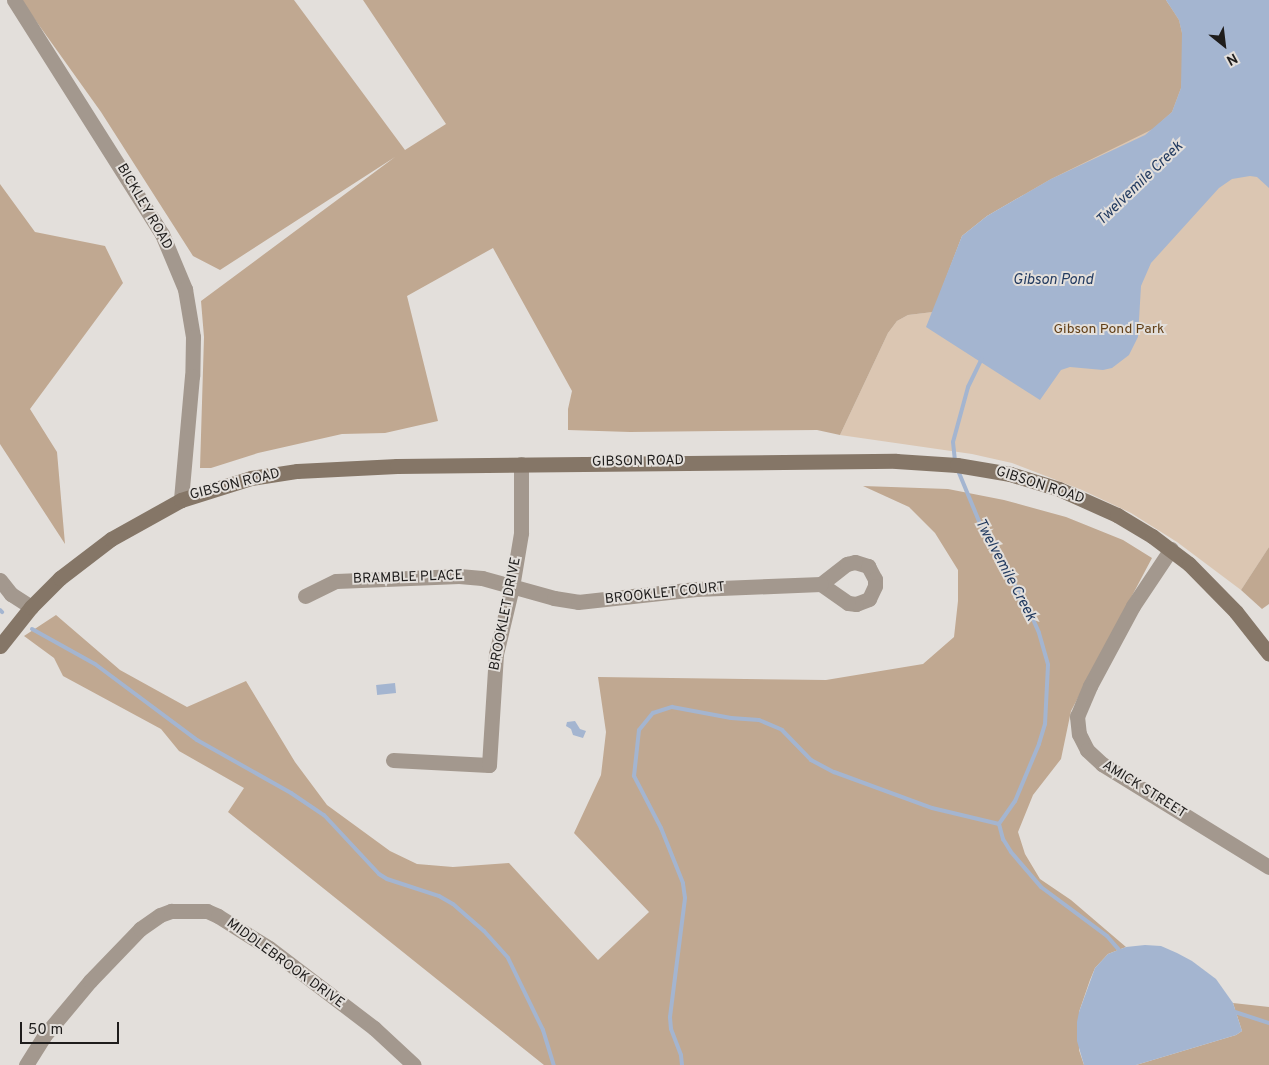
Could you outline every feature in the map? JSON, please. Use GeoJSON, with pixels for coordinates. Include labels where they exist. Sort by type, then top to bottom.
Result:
{"type":"FeatureCollection","features":[{"type":"Feature","properties":{"kind":"street","name":"BICKLEY ROAD"},"geometry":{"type":"LineString","coordinates":[[14,0],[162,234],[185,289],[193,337],[192,376],[181,500]]}},
{"type":"Feature","properties":{"kind":"street","name":"GIBSON ROAD"},"geometry":{"type":"LineString","coordinates":[[0,646],[31,607],[60,578],[105,544],[198,492],[251,478],[297,471],[521,464],[921,462],[957,465],[1010,474],[1059,489],[1099,506],[1133,524],[1171,549],[1216,590],[1269,654]]}},
{"type":"Feature","properties":{"kind":"street","name":"BROOKLET DRIVE"},"geometry":{"type":"LineString","coordinates":[[393,760],[489,765],[496,654],[512,587],[520,533],[521,464]]}},
{"type":"Feature","properties":{"kind":"street","name":"AMICK STREET"},"geometry":{"type":"LineString","coordinates":[[1171,549],[1133,606],[1090,686],[1077,716],[1079,734],[1086,750],[1102,764],[1269,867]]}},
{"type":"Feature","properties":{"kind":"street","name":"BRAMBLE PLACE"},"geometry":{"type":"LineString","coordinates":[[305,596],[336,581],[459,576],[482,578],[512,587]]}},
{"type":"Feature","properties":{"kind":"street"},"geometry":{"type":"LineString","coordinates":[[0,580],[11,594],[31,607]]}},
{"type":"Feature","properties":{"kind":"street","name":"BROOKLET COURT"},"geometry":{"type":"LineString","coordinates":[[512,587],[578,602],[696,589],[821,584]]}},
{"type":"Feature","properties":{"kind":"street","name":"MIDDLEBROOK DRIVE"},"geometry":{"type":"LineString","coordinates":[[26,1065],[44,1036],[90,981],[140,929],[160,915],[195,910],[207,911],[218,916],[269,948],[374,1028],[414,1065]]}},
{"type":"Feature","properties":{"kind":"green space","name":"Gibson Pond Park"},"geometry":{"type":"Polygon","coordinates":[[[1166,0],[1269,0],[1269,547],[1241,590],[1177,542],[1131,513],[1082,490],[1012,463],[972,454],[840,435],[888,333],[897,321],[908,315],[933,312],[1170,4],[1166,0]]]}},
{"type":"Feature","properties":{"kind":"shaded area"},"geometry":{"type":"Polygon","coordinates":[[[21,0],[294,0],[405,150],[446,124],[363,0],[1166,0],[1179,20],[1182,33],[1183,69],[1181,88],[1172,112],[1153,129],[1051,179],[987,216],[962,236],[933,312],[908,315],[897,321],[888,333],[840,435],[817,430],[630,432],[568,430],[568,409],[572,391],[493,248],[407,296],[438,421],[385,433],[342,434],[258,453],[211,468],[200,468],[204,337],[201,301],[395,157],[220,270],[193,256],[101,112],[21,0]]]}},
{"type":"Feature","properties":{"kind":"shaded area"},"geometry":{"type":"Polygon","coordinates":[[[0,184],[35,232],[105,246],[123,283],[30,409],[57,452],[65,544],[0,444],[0,184]]]}},
{"type":"Feature","properties":{"kind":"shaded area"},"geometry":{"type":"Polygon","coordinates":[[[863,486],[948,489],[1004,500],[1066,517],[1123,540],[1152,558],[1071,711],[1061,759],[1033,795],[1018,832],[1025,854],[1040,879],[1071,900],[1126,947],[1108,954],[1095,968],[1090,980],[1079,1012],[1079,1050],[1084,1065],[544,1065],[228,812],[244,788],[179,751],[161,729],[63,676],[54,658],[24,636],[56,615],[120,670],[187,707],[246,681],[295,762],[327,805],[390,851],[417,864],[453,867],[509,863],[598,960],[649,912],[574,833],[601,775],[606,732],[598,677],[826,680],[923,664],[954,637],[958,601],[958,570],[935,533],[909,507],[863,486]]]}},
{"type":"Feature","properties":{"kind":"shaded area"},"geometry":{"type":"Polygon","coordinates":[[[1269,547],[1269,604],[1262,609],[1241,590],[1269,547]]]}},
{"type":"Feature","properties":{"kind":"shaded area"},"geometry":{"type":"Polygon","coordinates":[[[1233,1003],[1269,1007],[1269,1065],[1136,1065],[1236,1035],[1242,1031],[1233,1003]]]}},
{"type":"Feature","properties":{"kind":"water","name":"Gibson Pond"},"geometry":{"type":"Polygon","coordinates":[[[1166,0],[1269,0],[1269,188],[1257,177],[1250,176],[1232,179],[1219,188],[1151,263],[1141,286],[1138,337],[1129,355],[1112,368],[1103,370],[1070,367],[1061,370],[1040,400],[926,327],[962,236],[987,216],[1051,179],[1145,135],[1172,112],[1181,88],[1182,33],[1179,20],[1166,0]]]}},
{"type":"Feature","properties":{"kind":"water"},"geometry":{"type":"Polygon","coordinates":[[[395,683],[396,693],[377,695],[376,685],[395,683]]]}},
{"type":"Feature","properties":{"kind":"water"},"geometry":{"type":"Polygon","coordinates":[[[575,721],[580,729],[586,731],[583,738],[573,735],[571,729],[566,726],[567,722],[575,721]]]}},
{"type":"Feature","properties":{"kind":"water"},"geometry":{"type":"Polygon","coordinates":[[[1161,946],[1177,953],[1192,961],[1216,979],[1233,1003],[1242,1031],[1236,1035],[1136,1065],[1084,1065],[1077,1041],[1077,1022],[1095,968],[1108,954],[1126,947],[1161,946]]]}},
{"type":"Feature","properties":{"kind":"waterway","name":"Twelvemile Creek"},"geometry":{"type":"LineString","coordinates":[[955,461],[953,442],[968,387],[982,358]]}},
{"type":"Feature","properties":{"kind":"waterway","name":"Twelvemile Creek"},"geometry":{"type":"LineString","coordinates":[[957,468],[979,521],[1028,608],[1039,633],[1048,665],[1045,724],[1039,744],[1015,801],[999,824]]}},
{"type":"Feature","properties":{"kind":"waterway"},"geometry":{"type":"LineString","coordinates":[[32,629],[95,664],[197,740],[291,793],[324,815],[379,874],[387,879],[439,896],[453,904],[484,931],[508,958],[543,1030],[554,1065]]}},
{"type":"Feature","properties":{"kind":"waterway","name":"Twelvemile Creek"},"geometry":{"type":"LineString","coordinates":[[682,1065],[681,1055],[671,1029],[670,1017],[685,898],[683,883],[661,828],[634,776],[639,730],[653,713],[672,707],[731,718],[759,720],[782,730],[811,760],[834,772],[932,808],[999,824]]}},
{"type":"Feature","properties":{"kind":"waterway"},"geometry":{"type":"LineString","coordinates":[[999,824],[1003,839],[1011,852],[1041,887],[1107,936],[1119,950]]}},
{"type":"Feature","properties":{"kind":"waterway"},"geometry":{"type":"LineString","coordinates":[[1235,1012],[1269,1023]]}}]}
